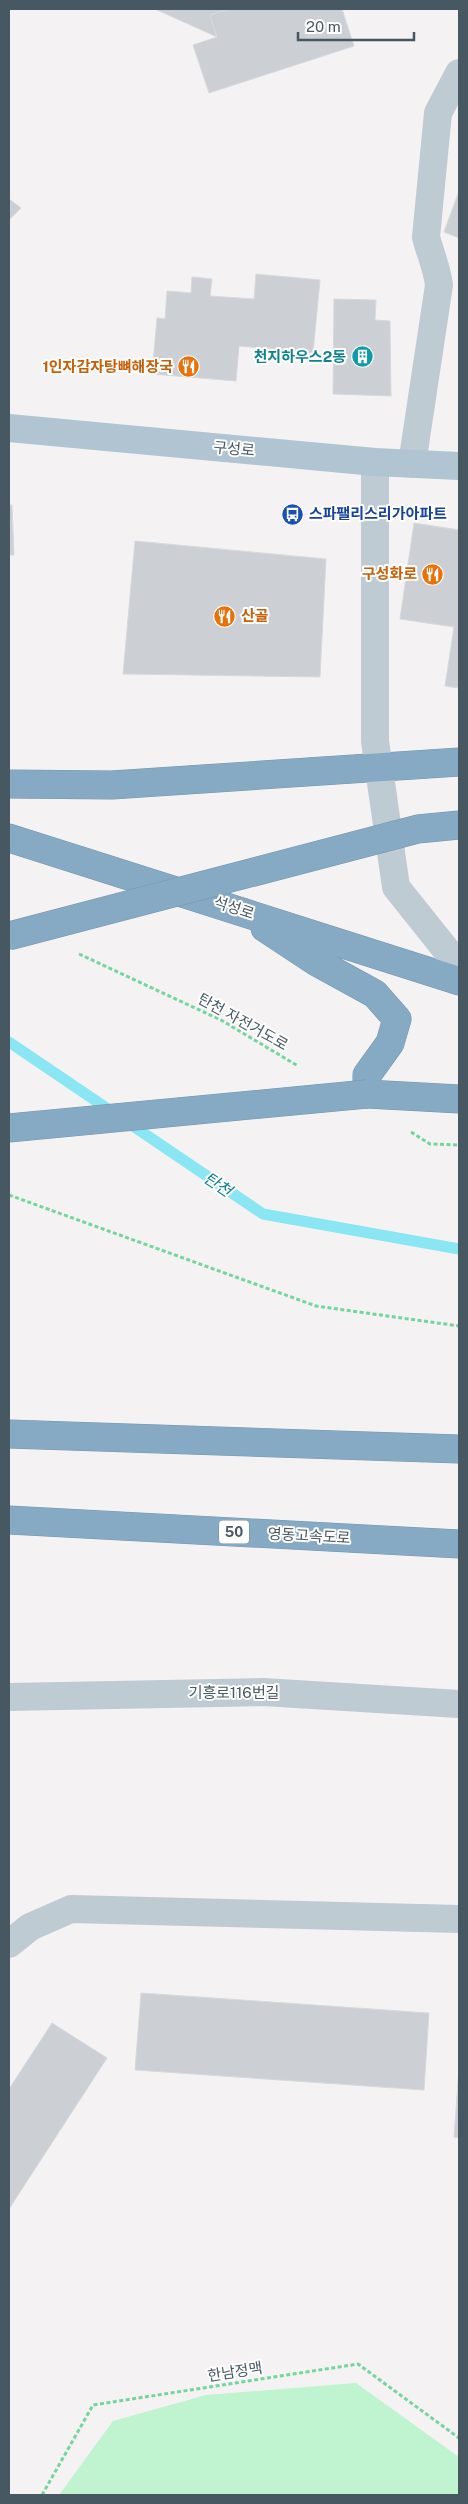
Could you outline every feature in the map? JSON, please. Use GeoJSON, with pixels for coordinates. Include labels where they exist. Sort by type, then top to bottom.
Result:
{"type":"FeatureCollection","features":[{"type":"Feature","properties":{"kind":"highway"},"geometry":{"type":"LineString","coordinates":[[9,784],[112,785],[379,769],[459,762]]}},
{"type":"Feature","properties":{"kind":"highway"},"geometry":{"type":"LineString","coordinates":[[9,936],[418,830],[459,826]]}},
{"type":"Feature","properties":{"kind":"highway","name":"석성로"},"geometry":{"type":"LineString","coordinates":[[9,838],[459,981]]}},
{"type":"Feature","properties":{"kind":"highway"},"geometry":{"type":"LineString","coordinates":[[236,909],[315,961],[375,994],[397,1019],[390,1043],[368,1075],[367,1094]]}},
{"type":"Feature","properties":{"kind":"highway"},"geometry":{"type":"LineString","coordinates":[[9,1128],[367,1094],[459,1099]]}},
{"type":"Feature","properties":{"kind":"highway"},"geometry":{"type":"LineString","coordinates":[[9,1434],[459,1449]]}},
{"type":"Feature","properties":{"kind":"highway","name":"영동고속도로"},"geometry":{"type":"LineString","coordinates":[[9,1520],[459,1544]]}},
{"type":"Feature","properties":{"kind":"main road","name":"구성로"},"geometry":{"type":"LineString","coordinates":[[9,428],[375,462],[459,466]]}},
{"type":"Feature","properties":{"kind":"street"},"geometry":{"type":"LineString","coordinates":[[412,464],[440,285],[437,266],[426,237],[436,126],[444,98],[459,73]]}},
{"type":"Feature","properties":{"kind":"street"},"geometry":{"type":"LineString","coordinates":[[375,462],[375,741],[396,887],[459,966]]}},
{"type":"Feature","properties":{"kind":"street","name":"기흥로116번길"},"geometry":{"type":"LineString","coordinates":[[9,1697],[263,1692],[459,1704]]}},
{"type":"Feature","properties":{"kind":"street"},"geometry":{"type":"LineString","coordinates":[[9,1944],[30,1927],[71,1909],[459,1919]]}},
{"type":"Feature","properties":{"kind":"path","name":"탄천 자전거도로"},"geometry":{"type":"LineString","coordinates":[[76,953],[221,1020],[304,1069]]}},
{"type":"Feature","properties":{"kind":"path"},"geometry":{"type":"LineString","coordinates":[[405,1129],[430,1144],[459,1145]]}},
{"type":"Feature","properties":{"kind":"path"},"geometry":{"type":"LineString","coordinates":[[9,1194],[316,1306],[459,1326]]}},
{"type":"Feature","properties":{"kind":"path","name":"한남정맥"},"geometry":{"type":"LineString","coordinates":[[42,2495],[93,2405],[358,2364],[459,2438]]}},
{"type":"Feature","properties":{"kind":"green space"},"geometry":{"type":"Polygon","coordinates":[[[356,2383],[459,2457],[459,2495],[59,2495],[113,2421],[206,2395],[356,2383]]]}},
{"type":"Feature","properties":{"kind":"building"},"geometry":{"type":"Polygon","coordinates":[[[155,9],[228,9],[210,15],[217,37],[155,9]]]}},
{"type":"Feature","properties":{"kind":"building"},"geometry":{"type":"Polygon","coordinates":[[[228,9],[342,9],[354,46],[209,93],[193,45],[217,37],[210,15],[228,9]]]}},
{"type":"Feature","properties":{"kind":"building"},"geometry":{"type":"Polygon","coordinates":[[[459,191],[459,238],[444,232],[459,191]]]}},
{"type":"Feature","properties":{"kind":"building"},"geometry":{"type":"Polygon","coordinates":[[[9,199],[21,208],[9,220],[9,199]]]}},
{"type":"Feature","properties":{"kind":"building"},"geometry":{"type":"Polygon","coordinates":[[[256,274],[320,280],[313,353],[239,346],[236,381],[152,374],[157,318],[165,319],[167,291],[191,293],[192,277],[212,279],[210,296],[254,299],[256,274]]]}},
{"type":"Feature","properties":{"kind":"building","name":"천지하우스2동"},"geometry":{"type":"Polygon","coordinates":[[[334,299],[376,300],[375,320],[390,321],[391,396],[333,394],[334,299]]]}},
{"type":"Feature","properties":{"kind":"building"},"geometry":{"type":"Polygon","coordinates":[[[9,505],[12,505],[14,555],[9,555],[9,505]]]}},
{"type":"Feature","properties":{"kind":"building","name":"구성화로"},"geometry":{"type":"Polygon","coordinates":[[[414,523],[459,530],[459,688],[445,686],[454,627],[400,619],[414,523]]]}},
{"type":"Feature","properties":{"kind":"building","name":"산골"},"geometry":{"type":"Polygon","coordinates":[[[135,541],[326,559],[320,677],[123,674],[135,541]]]}},
{"type":"Feature","properties":{"kind":"building"},"geometry":{"type":"Polygon","coordinates":[[[141,1993],[429,2013],[424,2090],[135,2070],[141,1993]]]}},
{"type":"Feature","properties":{"kind":"building"},"geometry":{"type":"Polygon","coordinates":[[[52,2023],[107,2058],[9,2209],[9,2089],[52,2023]]]}},
{"type":"Feature","properties":{"kind":"building"},"geometry":{"type":"Polygon","coordinates":[[[459,2068],[459,2138],[454,2137],[459,2068]]]}},
{"type":"Feature","properties":{"kind":"waterway","name":"탄천"},"geometry":{"type":"LineString","coordinates":[[9,1042],[263,1214],[459,1249]]}},
{"type":"Feature","properties":{"kind":"place","name":"천지하우스2동"},"geometry":{"type":"Point","coordinates":[362,357]}},
{"type":"Feature","properties":{"kind":"place","name":"1인자감자탕뼈해장국"},"geometry":{"type":"Point","coordinates":[189,367]}},
{"type":"Feature","properties":{"kind":"place","name":"스파팰리스리가아파트"},"geometry":{"type":"Point","coordinates":[293,514]}},
{"type":"Feature","properties":{"kind":"place","name":"구성화로"},"geometry":{"type":"Point","coordinates":[433,574]}},
{"type":"Feature","properties":{"kind":"place","name":"산골"},"geometry":{"type":"Point","coordinates":[225,616]}}]}
